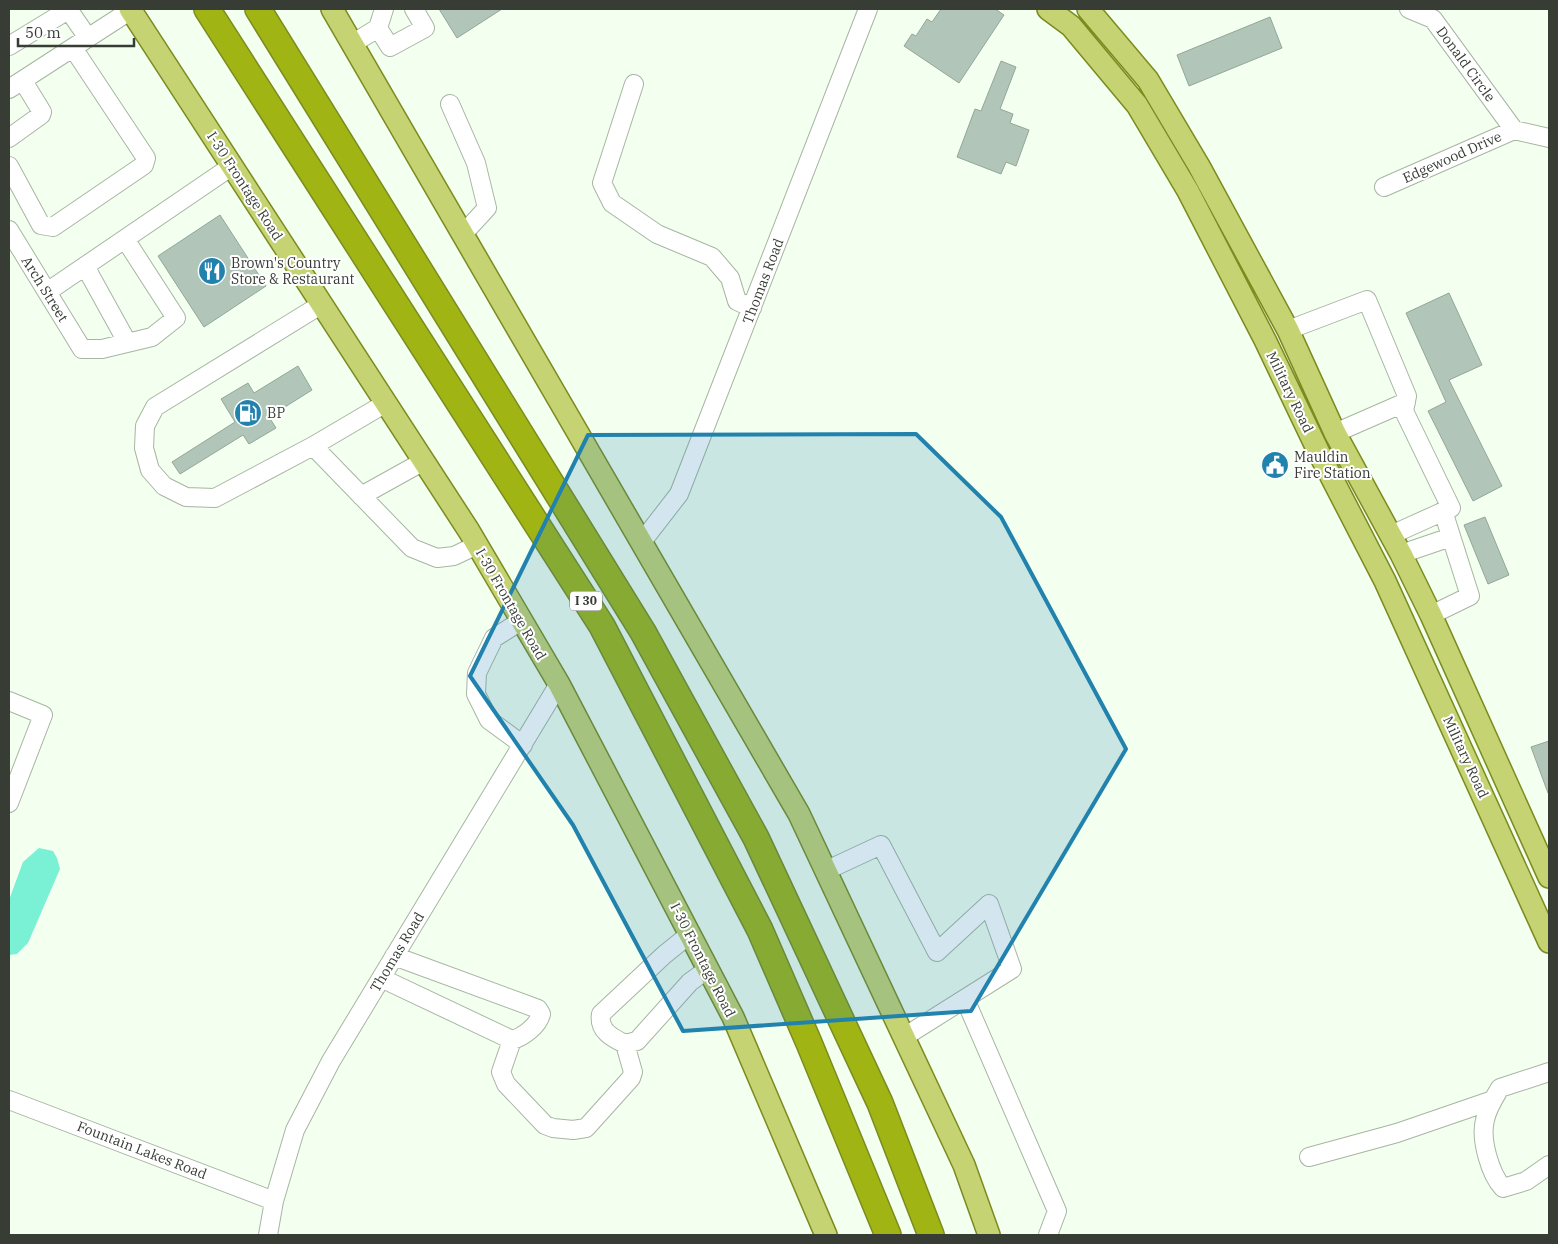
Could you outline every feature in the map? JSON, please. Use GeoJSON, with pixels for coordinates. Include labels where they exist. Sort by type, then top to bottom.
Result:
{"type":"FeatureCollection","features":[{"type":"Feature","properties":{"kind":"highway","name":"I 30"},"geometry":{"type":"LineString","coordinates":[[207,9],[602,626],[760,930],[888,1235]]}},
{"type":"Feature","properties":{"kind":"highway","name":"I 30"},"geometry":{"type":"LineString","coordinates":[[258,9],[643,632],[756,838],[880,1102],[931,1235]]}},
{"type":"Feature","properties":{"kind":"main road"},"geometry":{"type":"LineString","coordinates":[[332,9],[799,814],[964,1165],[989,1235]]}},
{"type":"Feature","properties":{"kind":"main road","name":"Military Road"},"geometry":{"type":"LineString","coordinates":[[1048,9],[1071,26],[1137,105],[1188,191],[1265,340],[1411,638],[1548,932]]}},
{"type":"Feature","properties":{"kind":"main road","name":"Military Road"},"geometry":{"type":"LineString","coordinates":[[1088,9],[1148,80],[1199,166],[1288,330],[1335,433],[1401,554],[1431,616],[1549,877]]}},
{"type":"Feature","properties":{"kind":"main road","name":"I-30 Frontage Road"},"geometry":{"type":"LineString","coordinates":[[131,10],[424,461],[477,545],[559,684],[733,1017],[826,1235]]}},
{"type":"Feature","properties":{"kind":"main road"},"geometry":{"type":"LineString","coordinates":[[1316,446],[1335,433]]}},
{"type":"Feature","properties":{"kind":"street"},"geometry":{"type":"LineString","coordinates":[[9,46],[68,9],[88,38]]}},
{"type":"Feature","properties":{"kind":"street"},"geometry":{"type":"LineString","coordinates":[[352,44],[378,28],[384,9]]}},
{"type":"Feature","properties":{"kind":"street"},"geometry":{"type":"LineString","coordinates":[[378,28],[390,48],[425,28],[414,9]]}},
{"type":"Feature","properties":{"kind":"street","name":"Thomas Road"},"geometry":{"type":"LineString","coordinates":[[641,543],[679,494],[868,9]]}},
{"type":"Feature","properties":{"kind":"street","name":"Donald Circle"},"geometry":{"type":"LineString","coordinates":[[1409,9],[1433,18],[1514,130]]}},
{"type":"Feature","properties":{"kind":"street"},"geometry":{"type":"LineString","coordinates":[[9,138],[41,115],[42,112],[16,85],[131,10]]}},
{"type":"Feature","properties":{"kind":"street"},"geometry":{"type":"LineString","coordinates":[[9,166],[41,225],[53,228],[144,165],[146,158],[73,48]]}},
{"type":"Feature","properties":{"kind":"street"},"geometry":{"type":"LineString","coordinates":[[634,84],[602,183],[612,204],[657,234],[712,257],[730,278],[737,301],[752,308]]}},
{"type":"Feature","properties":{"kind":"street"},"geometry":{"type":"LineString","coordinates":[[450,104],[476,163],[487,208],[463,234]]}},
{"type":"Feature","properties":{"kind":"street","name":"Edgewood Drive"},"geometry":{"type":"LineString","coordinates":[[1384,187],[1514,130],[1549,138]]}},
{"type":"Feature","properties":{"kind":"street"},"geometry":{"type":"LineString","coordinates":[[47,292],[232,166]]}},
{"type":"Feature","properties":{"kind":"street","name":"Arch Street"},"geometry":{"type":"LineString","coordinates":[[9,230],[82,349],[102,349],[127,342]]}},
{"type":"Feature","properties":{"kind":"street"},"geometry":{"type":"LineString","coordinates":[[85,266],[127,342],[152,337],[176,318],[125,239]]}},
{"type":"Feature","properties":{"kind":"street"},"geometry":{"type":"LineString","coordinates":[[1288,330],[1367,300],[1407,396],[1404,411],[1451,508],[1391,535]]}},
{"type":"Feature","properties":{"kind":"street"},"geometry":{"type":"LineString","coordinates":[[322,304],[155,407],[144,426],[144,448],[150,470],[164,486],[186,497],[215,498],[313,446],[386,403]]}},
{"type":"Feature","properties":{"kind":"street"},"geometry":{"type":"LineString","coordinates":[[1335,433],[1406,402]]}},
{"type":"Feature","properties":{"kind":"street"},"geometry":{"type":"LineString","coordinates":[[313,446],[412,548],[437,558],[454,556],[477,545]]}},
{"type":"Feature","properties":{"kind":"street"},"geometry":{"type":"LineString","coordinates":[[361,496],[424,461]]}},
{"type":"Feature","properties":{"kind":"street"},"geometry":{"type":"LineString","coordinates":[[1431,616],[1470,596],[1443,511]]}},
{"type":"Feature","properties":{"kind":"street"},"geometry":{"type":"LineString","coordinates":[[1401,554],[1451,537]]}},
{"type":"Feature","properties":{"kind":"street"},"geometry":{"type":"LineString","coordinates":[[521,622],[494,638],[477,673],[476,694],[489,720],[522,745]]}},
{"type":"Feature","properties":{"kind":"street","name":"Thomas Road"},"geometry":{"type":"LineString","coordinates":[[268,1235],[274,1201],[295,1130],[331,1061],[559,684]]}},
{"type":"Feature","properties":{"kind":"street"},"geometry":{"type":"LineString","coordinates":[[9,701],[43,715],[9,802]]}},
{"type":"Feature","properties":{"kind":"street"},"geometry":{"type":"LineString","coordinates":[[825,871],[881,845],[938,952],[989,904],[1012,969],[904,1037]]}},
{"type":"Feature","properties":{"kind":"street"},"geometry":{"type":"LineString","coordinates":[[690,934],[664,955],[602,1014],[600,1021],[603,1029],[610,1036],[625,1044],[637,1041],[690,982],[708,969]]}},
{"type":"Feature","properties":{"kind":"street"},"geometry":{"type":"LineString","coordinates":[[381,978],[512,1040],[522,1037],[540,1018],[541,1014],[538,1009],[394,956]]}},
{"type":"Feature","properties":{"kind":"street"},"geometry":{"type":"LineString","coordinates":[[965,999],[1057,1211],[1048,1235]]}},
{"type":"Feature","properties":{"kind":"street"},"geometry":{"type":"LineString","coordinates":[[512,1040],[501,1072],[506,1084],[545,1125],[553,1128],[573,1130],[586,1128],[631,1078],[633,1072],[625,1044]]}},
{"type":"Feature","properties":{"kind":"street"},"geometry":{"type":"LineString","coordinates":[[1549,1072],[1500,1088],[1485,1118],[1483,1131],[1491,1168],[1503,1188],[1526,1181],[1549,1165]]}},
{"type":"Feature","properties":{"kind":"street","name":"Fountain Lakes Road"},"geometry":{"type":"LineString","coordinates":[[9,1100],[274,1201]]}},
{"type":"Feature","properties":{"kind":"street"},"geometry":{"type":"LineString","coordinates":[[1309,1157],[1397,1133],[1494,1100]]}},
{"type":"Feature","properties":{"kind":"highlighted area"},"geometry":{"type":"Polygon","coordinates":[[[916,434],[1001,517],[1126,749],[971,1011],[683,1031],[573,825],[470,676],[588,435],[916,434]]]}},
{"type":"Feature","properties":{"kind":"shaded area"},"geometry":{"type":"Polygon","coordinates":[[[39,848],[53,851],[60,869],[28,943],[17,954],[9,955],[9,900],[23,862],[39,848]]]}},
{"type":"Feature","properties":{"kind":"building"},"geometry":{"type":"Polygon","coordinates":[[[439,9],[502,9],[457,38],[439,9]]]}},
{"type":"Feature","properties":{"kind":"building"},"geometry":{"type":"Polygon","coordinates":[[[941,9],[995,9],[1004,15],[959,83],[904,46],[912,34],[916,36],[927,19],[932,22],[941,9]]]}},
{"type":"Feature","properties":{"kind":"building"},"geometry":{"type":"Polygon","coordinates":[[[1270,17],[1282,48],[1189,86],[1177,55],[1270,17]]]}},
{"type":"Feature","properties":{"kind":"building"},"geometry":{"type":"Polygon","coordinates":[[[1001,61],[1016,67],[1000,109],[1013,114],[1010,123],[1029,130],[1016,166],[1006,162],[1001,174],[957,157],[975,109],[981,111],[1001,61]]]}},
{"type":"Feature","properties":{"kind":"building","name":"Brown's Country Store & Restaurant"},"geometry":{"type":"Polygon","coordinates":[[[220,215],[266,286],[204,327],[158,256],[220,215]]]}},
{"type":"Feature","properties":{"kind":"building"},"geometry":{"type":"Polygon","coordinates":[[[1449,293],[1482,365],[1449,380],[1502,486],[1473,501],[1428,411],[1446,402],[1406,313],[1449,293]]]}},
{"type":"Feature","properties":{"kind":"building"},"geometry":{"type":"Polygon","coordinates":[[[298,366],[312,390],[269,417],[276,428],[249,444],[243,435],[180,474],[172,462],[235,422],[221,399],[248,383],[254,393],[298,366]]]}},
{"type":"Feature","properties":{"kind":"building"},"geometry":{"type":"Polygon","coordinates":[[[1485,517],[1509,575],[1488,584],[1464,525],[1485,517]]]}},
{"type":"Feature","properties":{"kind":"building"},"geometry":{"type":"Polygon","coordinates":[[[1549,741],[1549,792],[1548,793],[1531,747],[1549,741]]]}},
{"type":"Feature","properties":{"kind":"place","name":"Brown's Country Store & Restaurant"},"geometry":{"type":"Point","coordinates":[212,271]}},
{"type":"Feature","properties":{"kind":"place","name":"BP"},"geometry":{"type":"Point","coordinates":[248,413]}},
{"type":"Feature","properties":{"kind":"place","name":"Mauldin Fire Station"},"geometry":{"type":"Point","coordinates":[1275,465]}}]}
